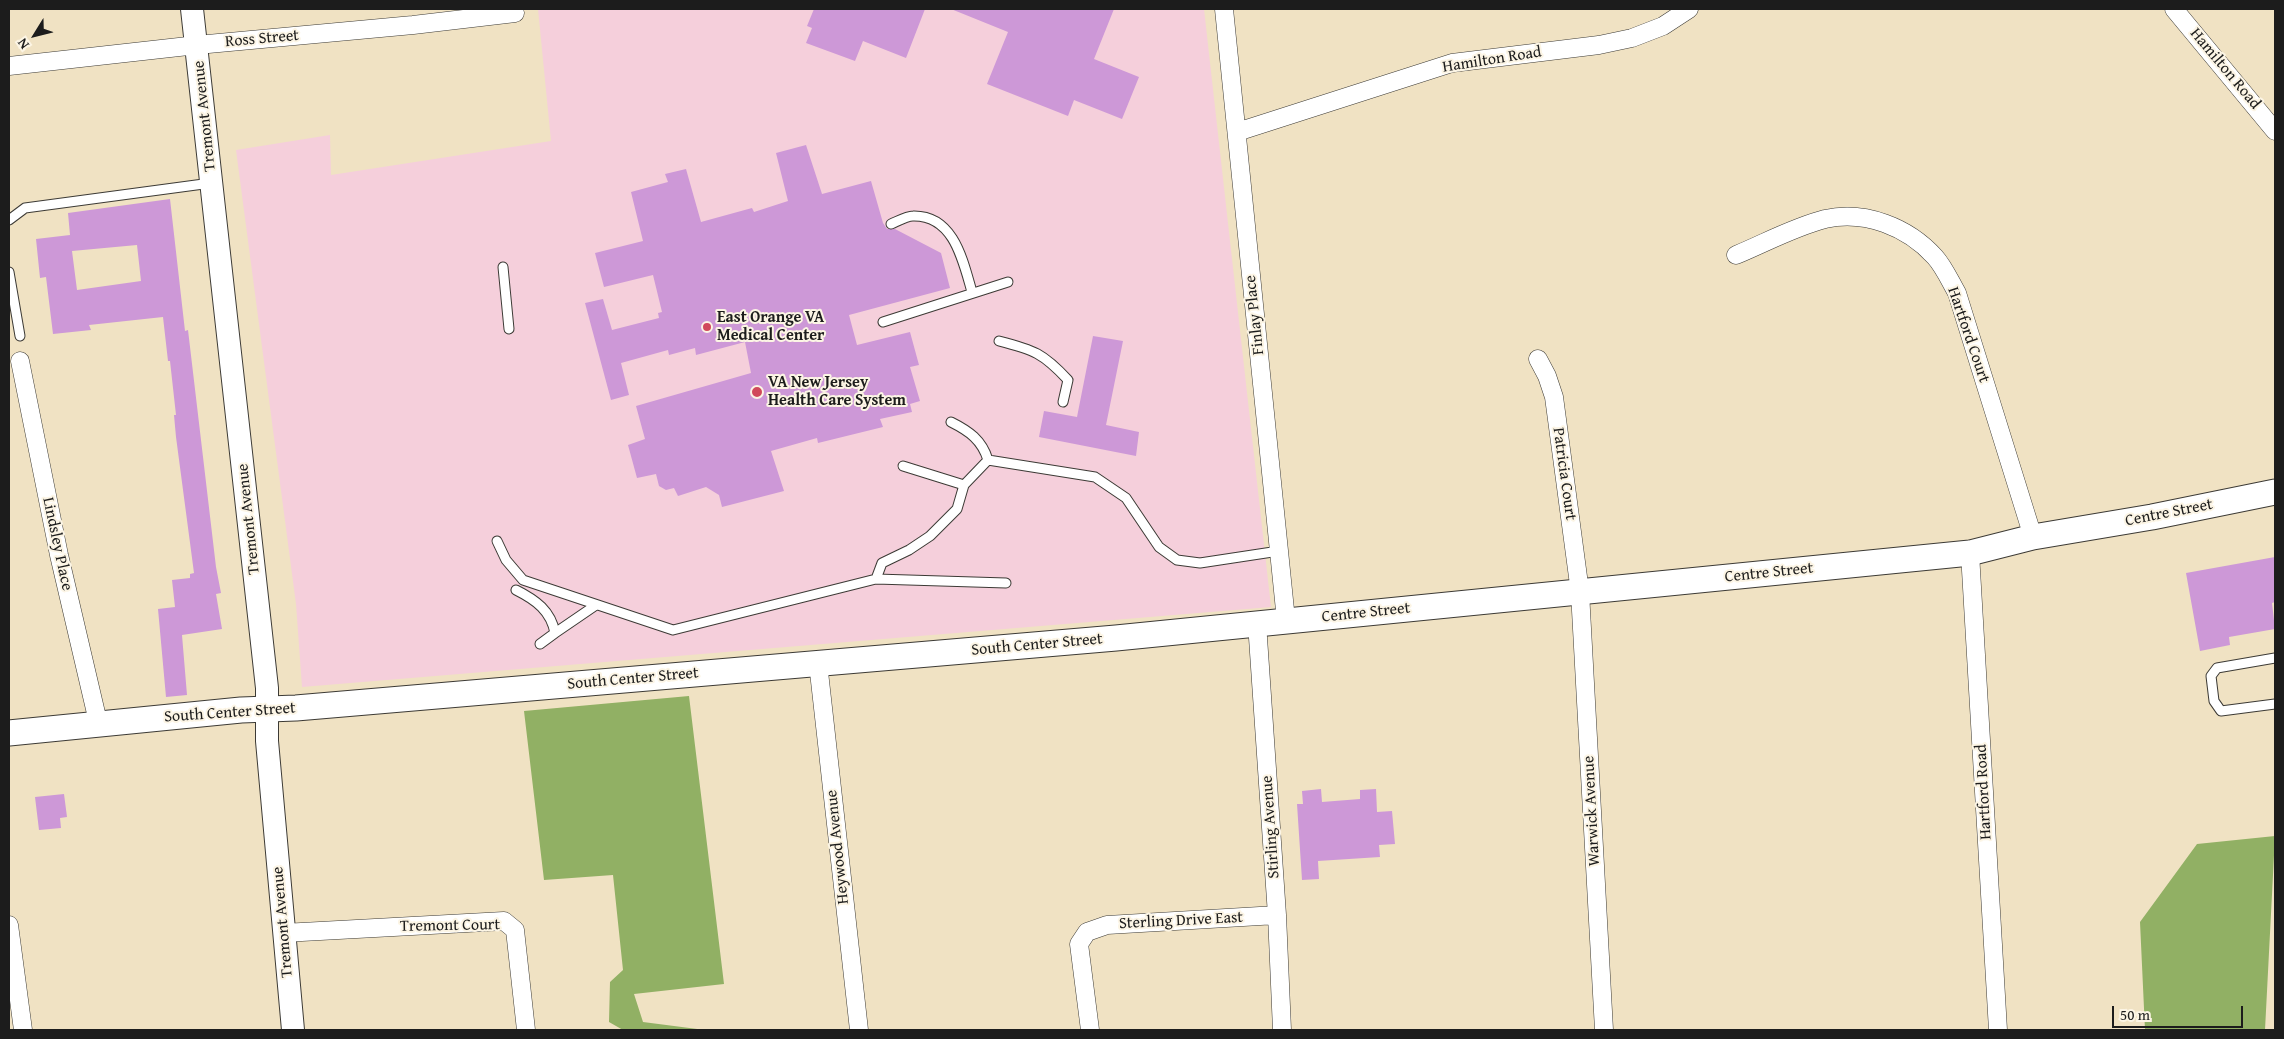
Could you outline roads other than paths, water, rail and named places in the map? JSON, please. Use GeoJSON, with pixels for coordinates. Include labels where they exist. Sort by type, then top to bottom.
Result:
{"type":"FeatureCollection","features":[{"type":"Feature","properties":{"kind":"main road","name":"Centre Street"},"geometry":{"type":"LineString","coordinates":[[1257,623],[1970,553],[2033,537],[2152,517],[2275,492]]}},
{"type":"Feature","properties":{"kind":"main road","name":"South Center Street"},"geometry":{"type":"LineString","coordinates":[[9,734],[232,711],[268,710],[1116,638],[1257,623]]}},
{"type":"Feature","properties":{"kind":"street","name":"Tremont Avenue"},"geometry":{"type":"LineString","coordinates":[[192,9],[259,604],[268,710],[267,740],[292,1030]]}},
{"type":"Feature","properties":{"kind":"street","name":"Finlay Place"},"geometry":{"type":"LineString","coordinates":[[1224,9],[1286,620]]}},
{"type":"Feature","properties":{"kind":"street","name":"Hamilton Road"},"geometry":{"type":"LineString","coordinates":[[1237,132],[1452,63],[1599,45],[1632,38],[1663,26],[1689,9]]}},
{"type":"Feature","properties":{"kind":"street","name":"Hamilton Road"},"geometry":{"type":"LineString","coordinates":[[2174,9],[2275,130]]}},
{"type":"Feature","properties":{"kind":"street","name":"Ross Street"},"geometry":{"type":"LineString","coordinates":[[9,66],[197,45],[413,17],[515,13]]}},
{"type":"Feature","properties":{"kind":"street","name":"Hartford Court"},"geometry":{"type":"LineString","coordinates":[[1736,255],[1826,219],[1851,217],[1872,219],[1895,226],[1918,240],[1936,258],[1957,293],[2033,537]]}},
{"type":"Feature","properties":{"kind":"street","name":"Patricia Court"},"geometry":{"type":"LineString","coordinates":[[1538,359],[1547,376],[1554,397],[1580,592]]}},
{"type":"Feature","properties":{"kind":"street","name":"Lindsley Place"},"geometry":{"type":"LineString","coordinates":[[20,361],[59,555],[99,726]]}},
{"type":"Feature","properties":{"kind":"street","name":"Hartford Road"},"geometry":{"type":"LineString","coordinates":[[1970,553],[1998,1030]]}},
{"type":"Feature","properties":{"kind":"street","name":"Warwick Avenue"},"geometry":{"type":"LineString","coordinates":[[1580,592],[1604,1030]]}},
{"type":"Feature","properties":{"kind":"street","name":"Stirling Avenue"},"geometry":{"type":"LineString","coordinates":[[1257,623],[1277,915],[1282,1030]]}},
{"type":"Feature","properties":{"kind":"street","name":"Heywood Avenue"},"geometry":{"type":"LineString","coordinates":[[818,663],[859,1030]]}},
{"type":"Feature","properties":{"kind":"street","name":"Sterling Drive East"},"geometry":{"type":"LineString","coordinates":[[1090,1030],[1079,944],[1087,932],[1107,925],[1277,915]]}},
{"type":"Feature","properties":{"kind":"street","name":"Tremont Court"},"geometry":{"type":"LineString","coordinates":[[283,933],[504,921],[515,930],[526,1030]]}},
{"type":"Feature","properties":{"kind":"street"},"geometry":{"type":"LineString","coordinates":[[9,925],[23,1030]]}},
{"type":"Feature","properties":{"kind":"lane"},"geometry":{"type":"LineString","coordinates":[[9,220],[25,208],[212,183]]}},
{"type":"Feature","properties":{"kind":"lane"},"geometry":{"type":"LineString","coordinates":[[892,224],[912,216],[932,218],[949,232],[962,259],[972,292]]}},
{"type":"Feature","properties":{"kind":"lane"},"geometry":{"type":"LineString","coordinates":[[503,267],[509,329]]}},
{"type":"Feature","properties":{"kind":"lane"},"geometry":{"type":"LineString","coordinates":[[9,272],[20,336]]}},
{"type":"Feature","properties":{"kind":"lane"},"geometry":{"type":"LineString","coordinates":[[883,322],[1008,282]]}},
{"type":"Feature","properties":{"kind":"lane"},"geometry":{"type":"LineString","coordinates":[[999,341],[1031,349],[1052,363],[1068,380],[1063,402]]}},
{"type":"Feature","properties":{"kind":"lane"},"geometry":{"type":"LineString","coordinates":[[951,422],[972,434],[985,450],[988,460]]}},
{"type":"Feature","properties":{"kind":"lane"},"geometry":{"type":"LineString","coordinates":[[988,460],[1096,477],[1126,498],[1159,546],[1177,560],[1200,564],[1279,551]]}},
{"type":"Feature","properties":{"kind":"lane"},"geometry":{"type":"LineString","coordinates":[[876,579],[882,563],[909,550],[930,536],[957,510],[964,485],[988,460]]}},
{"type":"Feature","properties":{"kind":"lane"},"geometry":{"type":"LineString","coordinates":[[903,466],[964,485]]}},
{"type":"Feature","properties":{"kind":"lane"},"geometry":{"type":"LineString","coordinates":[[497,541],[506,560],[523,580],[673,630],[876,579],[1006,583]]}},
{"type":"Feature","properties":{"kind":"lane"},"geometry":{"type":"LineString","coordinates":[[516,590],[535,600],[552,620],[555,634]]}},
{"type":"Feature","properties":{"kind":"lane"},"geometry":{"type":"LineString","coordinates":[[540,644],[596,605]]}},
{"type":"Feature","properties":{"kind":"lane"},"geometry":{"type":"LineString","coordinates":[[2275,658],[2217,668],[2212,672],[2211,676],[2214,701],[2221,712],[2275,704]]}},
{"type":"Feature","properties":{"kind":"place","name":"East Orange VA Medical Center"},"geometry":{"type":"Point","coordinates":[707,327]}},
{"type":"Feature","properties":{"kind":"place","name":"VA New Jersey Health Care System"},"geometry":{"type":"Point","coordinates":[757,392]}}]}
